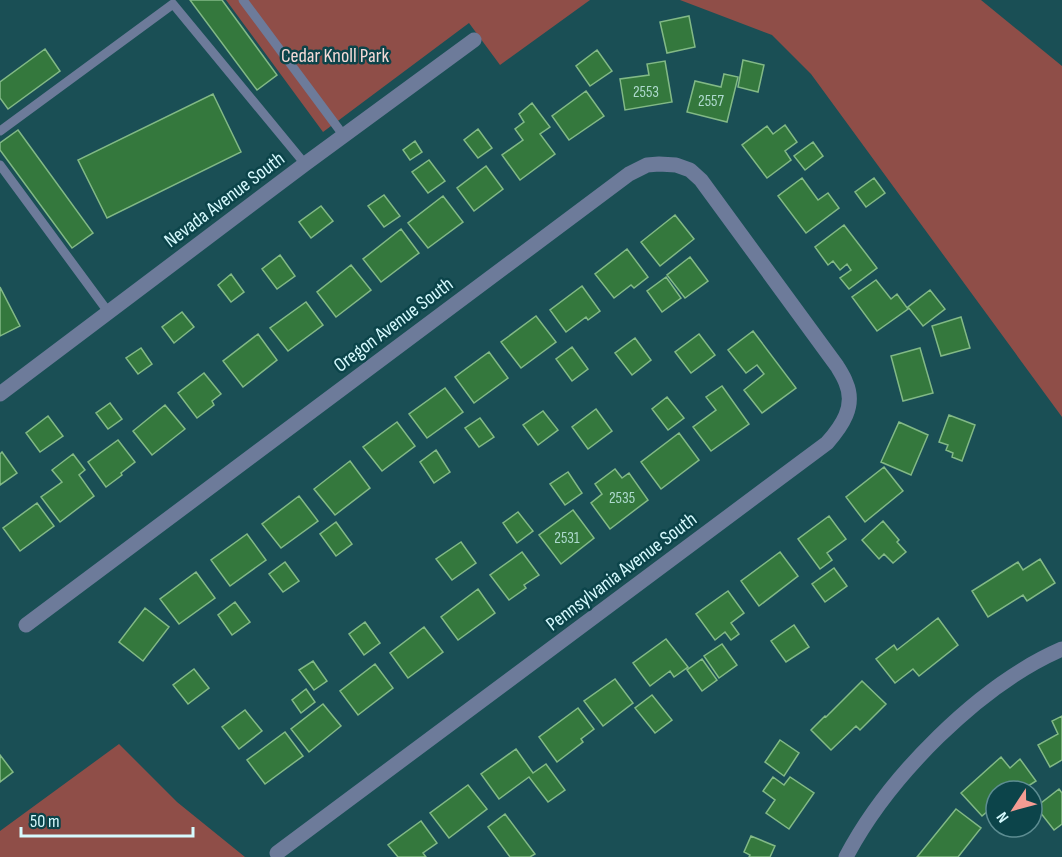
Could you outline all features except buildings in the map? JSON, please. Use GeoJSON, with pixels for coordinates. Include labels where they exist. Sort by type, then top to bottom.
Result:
{"type":"FeatureCollection","features":[{"type":"Feature","properties":{"kind":"street","name":"Nevada Avenue South"},"geometry":{"type":"LineString","coordinates":[[0,394],[474,40]]}},
{"type":"Feature","properties":{"kind":"street","name":"Oregon Avenue South"},"geometry":{"type":"LineString","coordinates":[[26,625],[629,174],[647,165],[676,165],[690,170],[701,180],[769,273]]}},
{"type":"Feature","properties":{"kind":"street","name":"Pennsylvania Avenue South"},"geometry":{"type":"LineString","coordinates":[[277,853],[827,443],[840,429],[847,415],[850,399],[847,383],[769,273]]}},
{"type":"Feature","properties":{"kind":"street"},"geometry":{"type":"LineString","coordinates":[[846,857],[885,796],[930,746],[962,715],[1003,683],[1062,649]]}},
{"type":"Feature","properties":{"kind":"lane"},"geometry":{"type":"LineString","coordinates":[[243,0],[344,135]]}},
{"type":"Feature","properties":{"kind":"lane"},"geometry":{"type":"LineString","coordinates":[[0,131],[173,4],[305,164]]}},
{"type":"Feature","properties":{"kind":"lane"},"geometry":{"type":"LineString","coordinates":[[0,165],[109,313]]}},
{"type":"Feature","properties":{"kind":"green space","name":"Cedar Knoll Park"},"geometry":{"type":"Polygon","coordinates":[[[226,0],[590,0],[500,65],[469,23],[323,132],[226,0]]]}},
{"type":"Feature","properties":{"kind":"green space"},"geometry":{"type":"Polygon","coordinates":[[[680,0],[981,0],[1062,66],[1062,417],[811,74],[772,35],[680,0]]]}},
{"type":"Feature","properties":{"kind":"green space"},"geometry":{"type":"Polygon","coordinates":[[[119,744],[177,802],[245,857],[0,857],[0,831],[119,744]]]}}]}
